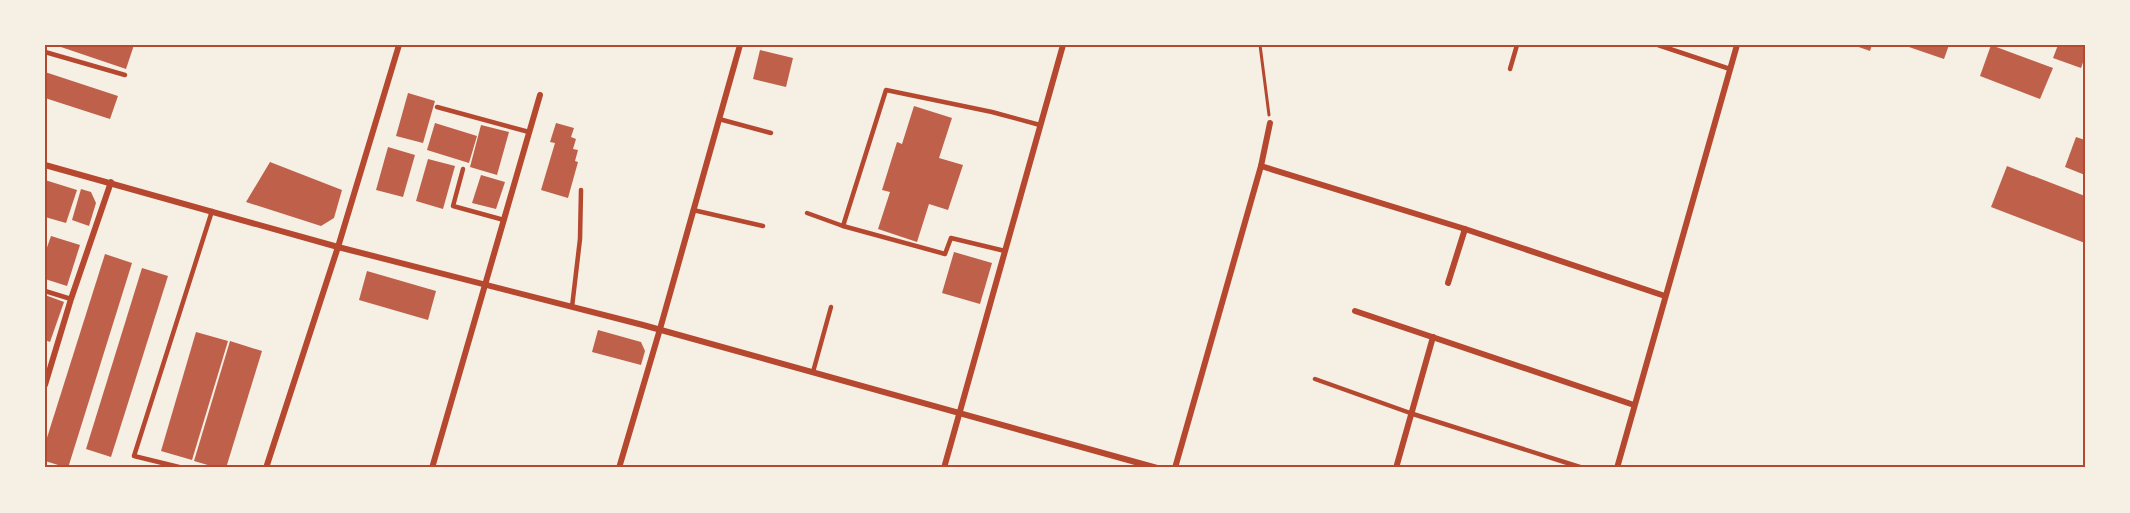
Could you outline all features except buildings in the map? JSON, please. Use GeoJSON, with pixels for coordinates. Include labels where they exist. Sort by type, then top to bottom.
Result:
{"type":"FeatureCollection","features":[{"type":"Feature","properties":{"kind":"street"},"geometry":{"type":"LineString","coordinates":[[266,468],[338,247],[399,45]]}},
{"type":"Feature","properties":{"kind":"street"},"geometry":{"type":"LineString","coordinates":[[619,468],[740,45]]}},
{"type":"Feature","properties":{"kind":"street"},"geometry":{"type":"LineString","coordinates":[[944,468],[1063,45]]}},
{"type":"Feature","properties":{"kind":"street"},"geometry":{"type":"LineString","coordinates":[[1617,468],[1737,45]]}},
{"type":"Feature","properties":{"kind":"street"},"geometry":{"type":"LineString","coordinates":[[432,468],[540,94]]}},
{"type":"Feature","properties":{"kind":"street"},"geometry":{"type":"LineString","coordinates":[[1175,468],[1261,166],[1270,123]]}},
{"type":"Feature","properties":{"kind":"street"},"geometry":{"type":"LineString","coordinates":[[45,165],[338,247],[660,329],[1157,468]]}},
{"type":"Feature","properties":{"kind":"street"},"geometry":{"type":"LineString","coordinates":[[1261,166],[1665,296]]}},
{"type":"Feature","properties":{"kind":"street"},"geometry":{"type":"LineString","coordinates":[[45,385],[71,299],[111,182]]}},
{"type":"Feature","properties":{"kind":"street"},"geometry":{"type":"LineString","coordinates":[[1448,283],[1465,230]]}},
{"type":"Feature","properties":{"kind":"street"},"geometry":{"type":"LineString","coordinates":[[1355,311],[1634,405]]}},
{"type":"Feature","properties":{"kind":"street"},"geometry":{"type":"LineString","coordinates":[[1396,468],[1433,337]]}},
{"type":"Feature","properties":{"kind":"lane"},"geometry":{"type":"LineString","coordinates":[[1509,69],[1517,45]]}},
{"type":"Feature","properties":{"kind":"lane"},"geometry":{"type":"LineString","coordinates":[[1658,45],[1730,69]]}},
{"type":"Feature","properties":{"kind":"lane"},"geometry":{"type":"LineString","coordinates":[[45,52],[125,75]]}},
{"type":"Feature","properties":{"kind":"lane"},"geometry":{"type":"LineString","coordinates":[[843,226],[886,90],[992,112],[1040,125]]}},
{"type":"Feature","properties":{"kind":"lane"},"geometry":{"type":"LineString","coordinates":[[437,107],[529,132]]}},
{"type":"Feature","properties":{"kind":"lane"},"geometry":{"type":"LineString","coordinates":[[719,119],[771,133]]}},
{"type":"Feature","properties":{"kind":"lane"},"geometry":{"type":"LineString","coordinates":[[463,169],[453,206],[504,219]]}},
{"type":"Feature","properties":{"kind":"lane"},"geometry":{"type":"LineString","coordinates":[[573,307],[580,239],[581,190]]}},
{"type":"Feature","properties":{"kind":"lane"},"geometry":{"type":"LineString","coordinates":[[693,210],[763,226]]}},
{"type":"Feature","properties":{"kind":"lane"},"geometry":{"type":"LineString","coordinates":[[183,468],[134,456],[212,211]]}},
{"type":"Feature","properties":{"kind":"lane"},"geometry":{"type":"LineString","coordinates":[[807,213],[843,226],[945,254],[951,238],[1005,251]]}},
{"type":"Feature","properties":{"kind":"lane"},"geometry":{"type":"LineString","coordinates":[[45,291],[71,299]]}},
{"type":"Feature","properties":{"kind":"lane"},"geometry":{"type":"LineString","coordinates":[[813,372],[831,307]]}},
{"type":"Feature","properties":{"kind":"lane"},"geometry":{"type":"LineString","coordinates":[[1314,379],[1413,414],[1583,468]]}},
{"type":"Feature","properties":{"kind":"path"},"geometry":{"type":"LineString","coordinates":[[1260,45],[1270,123]]}}]}
